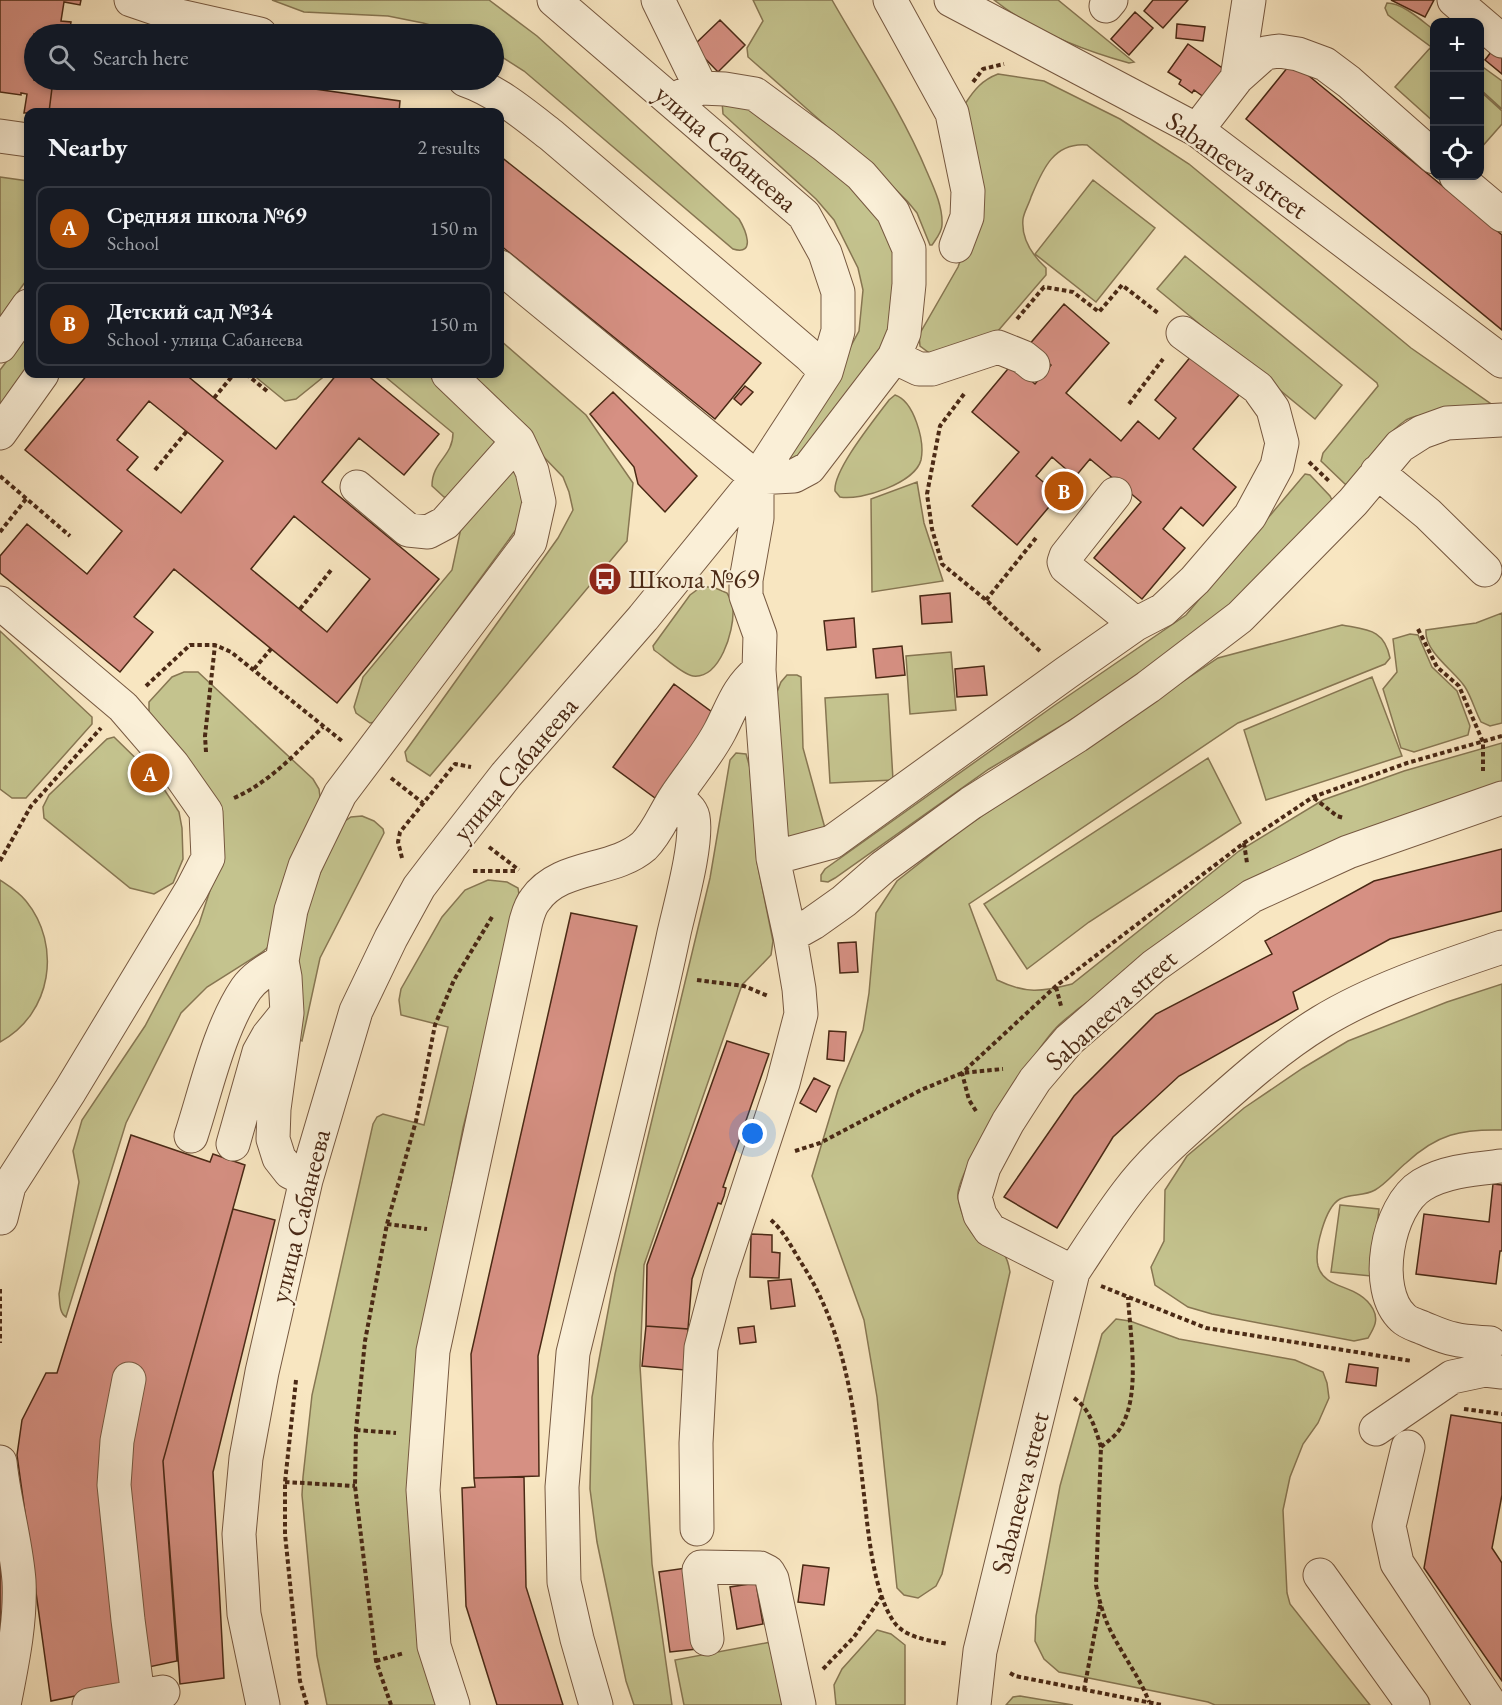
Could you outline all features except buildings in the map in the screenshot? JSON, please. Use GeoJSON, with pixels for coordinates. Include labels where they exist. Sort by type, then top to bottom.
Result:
{"type":"FeatureCollection","features":[{"type":"Feature","properties":{"kind":"street"},"geometry":{"type":"LineString","coordinates":[[131,0],[175,15],[215,24]]}},
{"type":"Feature","properties":{"kind":"street","name":"улица Сабанеева"},"geometry":{"type":"LineString","coordinates":[[263,1705],[244,1614],[240,1523],[246,1458],[262,1372],[306,1180],[356,1011],[391,938],[419,887],[506,775],[644,618],[757,478],[826,372],[838,332],[838,292],[825,253],[804,215],[687,96],[554,0]]}},
{"type":"Feature","properties":{"kind":"street"},"geometry":{"type":"LineString","coordinates":[[504,270],[757,478],[794,476],[809,468],[894,357],[904,333],[909,284],[909,249],[893,212],[861,175],[755,94],[725,89],[687,96],[658,0]]}},
{"type":"Feature","properties":{"kind":"street"},"geometry":{"type":"LineString","coordinates":[[890,0],[952,113],[968,191],[967,217],[956,246]]}},
{"type":"Feature","properties":{"kind":"street","name":"Sabaneeva street"},"geometry":{"type":"LineString","coordinates":[[951,0],[1197,130],[1502,361]]}},
{"type":"Feature","properties":{"kind":"street"},"geometry":{"type":"LineString","coordinates":[[1237,78],[1249,0]]}},
{"type":"Feature","properties":{"kind":"street"},"geometry":{"type":"LineString","coordinates":[[1454,0],[1502,41]]}},
{"type":"Feature","properties":{"kind":"street"},"geometry":{"type":"LineString","coordinates":[[1197,130],[1237,78],[1265,53],[1279,51],[1298,54],[1325,64],[1349,82],[1430,153]]}},
{"type":"Feature","properties":{"kind":"street"},"geometry":{"type":"LineString","coordinates":[[488,90],[513,105],[551,135],[826,372]]}},
{"type":"Feature","properties":{"kind":"street"},"geometry":{"type":"LineString","coordinates":[[0,136],[24,139]]}},
{"type":"Feature","properties":{"kind":"street"},"geometry":{"type":"LineString","coordinates":[[1462,180],[1499,206]]}},
{"type":"Feature","properties":{"kind":"street"},"geometry":{"type":"LineString","coordinates":[[0,346],[24,312]]}},
{"type":"Feature","properties":{"kind":"street"},"geometry":{"type":"LineString","coordinates":[[773,858],[832,842],[1136,624],[1163,610],[1195,580],[1250,516],[1277,466],[1282,443],[1274,409],[1258,388],[1183,333]]}},
{"type":"Feature","properties":{"kind":"street"},"geometry":{"type":"LineString","coordinates":[[894,357],[919,369],[932,369],[998,347],[1023,357],[1033,365]]}},
{"type":"Feature","properties":{"kind":"street"},"geometry":{"type":"LineString","coordinates":[[0,433],[39,378]]}},
{"type":"Feature","properties":{"kind":"street"},"geometry":{"type":"LineString","coordinates":[[306,1180],[290,1172],[279,1158],[273,1139],[274,1109],[287,1013],[282,961],[291,910],[305,866],[340,794],[530,542],[539,502],[532,471],[518,441],[452,378]]}},
{"type":"Feature","properties":{"kind":"street"},"geometry":{"type":"LineString","coordinates":[[790,936],[844,901],[883,867],[971,803],[1077,736],[1148,687],[1240,617],[1316,541],[1400,446],[1422,432],[1447,423],[1502,420]]}},
{"type":"Feature","properties":{"kind":"street"},"geometry":{"type":"LineString","coordinates":[[357,487],[408,530],[428,532],[445,523],[518,441]]}},
{"type":"Feature","properties":{"kind":"street"},"geometry":{"type":"LineString","coordinates":[[1377,472],[1428,514],[1485,570]]}},
{"type":"Feature","properties":{"kind":"street"},"geometry":{"type":"LineString","coordinates":[[697,1529],[696,1443],[701,1348],[710,1309],[783,1083],[801,1014],[790,936],[773,858],[759,670],[760,635],[746,596],[746,580],[757,518],[757,478]]}},
{"type":"Feature","properties":{"kind":"street"},"geometry":{"type":"LineString","coordinates":[[1115,495],[1066,556],[1064,562],[1066,567],[1136,624]]}},
{"type":"Feature","properties":{"kind":"street"},"geometry":{"type":"LineString","coordinates":[[0,603],[123,707],[173,765],[206,812],[208,858],[126,999],[9,1186],[1,1218]]}},
{"type":"Feature","properties":{"kind":"street"},"geometry":{"type":"LineString","coordinates":[[453,1705],[434,1646],[423,1490],[433,1351],[526,921],[534,901],[545,888],[570,874],[626,858],[653,836],[675,798],[719,733],[738,692],[759,670]]}},
{"type":"Feature","properties":{"kind":"street"},"geometry":{"type":"LineString","coordinates":[[596,1705],[564,1582],[562,1487],[567,1410],[573,1353],[664,976],[693,833],[693,818],[690,810],[675,798]]}},
{"type":"Feature","properties":{"kind":"street","name":"Sabaneeva street"},"geometry":{"type":"LineString","coordinates":[[974,1705],[980,1652],[1085,1278],[990,1230],[980,1215],[975,1197],[984,1167],[1008,1122],[1035,1080],[1069,1040],[1154,966],[1252,896],[1348,852],[1502,798]]}},
{"type":"Feature","properties":{"kind":"street"},"geometry":{"type":"LineString","coordinates":[[1085,1278],[1128,1192],[1166,1148],[1276,1054],[1322,1022],[1378,994],[1435,970],[1502,947]]}},
{"type":"Feature","properties":{"kind":"street"},"geometry":{"type":"LineString","coordinates":[[191,1136],[228,1021],[246,988],[265,970],[282,961]]}},
{"type":"Feature","properties":{"kind":"street"},"geometry":{"type":"LineString","coordinates":[[232,1144],[259,1052],[268,1036],[287,1013]]}},
{"type":"Feature","properties":{"kind":"street"},"geometry":{"type":"LineString","coordinates":[[1495,1354],[1405,1321],[1396,1312],[1390,1299],[1387,1271],[1391,1228],[1403,1203],[1420,1186],[1444,1175],[1502,1166]]}},
{"type":"Feature","properties":{"kind":"street"},"geometry":{"type":"LineString","coordinates":[[1376,1429],[1452,1377],[1495,1354]]}},
{"type":"Feature","properties":{"kind":"street"},"geometry":{"type":"LineString","coordinates":[[89,1705],[150,1694],[128,1620],[114,1485],[117,1441],[129,1379]]}},
{"type":"Feature","properties":{"kind":"street"},"geometry":{"type":"LineString","coordinates":[[1408,1447],[1389,1526],[1397,1563],[1491,1705]]}},
{"type":"Feature","properties":{"kind":"street"},"geometry":{"type":"LineString","coordinates":[[0,1462],[19,1582],[18,1628],[4,1705]]}},
{"type":"Feature","properties":{"kind":"street"},"geometry":{"type":"LineString","coordinates":[[707,1639],[699,1570],[701,1567],[760,1568],[768,1572],[772,1579],[796,1695]]}},
{"type":"Feature","properties":{"kind":"street"},"geometry":{"type":"LineString","coordinates":[[1320,1575],[1413,1705]]}},
{"type":"Feature","properties":{"kind":"path"},"geometry":{"type":"LineString","coordinates":[[952,113],[983,69],[1005,64]]}},
{"type":"Feature","properties":{"kind":"path"},"geometry":{"type":"LineString","coordinates":[[998,347],[1021,313],[1044,287],[1073,292],[1099,312],[1122,285],[1183,333],[1129,404]]}},
{"type":"Feature","properties":{"kind":"path"},"geometry":{"type":"LineString","coordinates":[[214,398],[231,378]]}},
{"type":"Feature","properties":{"kind":"path"},"geometry":{"type":"LineString","coordinates":[[251,378],[267,391]]}},
{"type":"Feature","properties":{"kind":"path"},"geometry":{"type":"LineString","coordinates":[[966,391],[940,426],[927,494],[932,529],[942,564],[986,600],[1017,631]]}},
{"type":"Feature","properties":{"kind":"path"},"geometry":{"type":"LineString","coordinates":[[155,470],[187,431]]}},
{"type":"Feature","properties":{"kind":"path"},"geometry":{"type":"LineString","coordinates":[[0,476],[70,536]]}},
{"type":"Feature","properties":{"kind":"path"},"geometry":{"type":"LineString","coordinates":[[0,532],[26,499]]}},
{"type":"Feature","properties":{"kind":"path"},"geometry":{"type":"LineString","coordinates":[[986,600],[1041,531]]}},
{"type":"Feature","properties":{"kind":"path"},"geometry":{"type":"LineString","coordinates":[[300,609],[332,569]]}},
{"type":"Feature","properties":{"kind":"path"},"geometry":{"type":"LineString","coordinates":[[1418,629],[1437,667],[1460,686],[1483,742]]}},
{"type":"Feature","properties":{"kind":"path"},"geometry":{"type":"LineString","coordinates":[[123,707],[190,645],[215,645],[231,652],[254,669],[323,727],[279,770],[250,791],[206,812]]}},
{"type":"Feature","properties":{"kind":"path"},"geometry":{"type":"LineString","coordinates":[[206,758],[205,736],[215,645]]}},
{"type":"Feature","properties":{"kind":"path"},"geometry":{"type":"LineString","coordinates":[[254,669],[271,649]]}},
{"type":"Feature","properties":{"kind":"path"},"geometry":{"type":"LineString","coordinates":[[962,1073],[1056,986],[1244,843],[1313,797],[1407,763],[1502,736]]}},
{"type":"Feature","properties":{"kind":"path"},"geometry":{"type":"LineString","coordinates":[[0,861],[31,806],[90,739]]}},
{"type":"Feature","properties":{"kind":"path"},"geometry":{"type":"LineString","coordinates":[[402,858],[398,842],[400,832],[423,803],[455,764],[467,765],[474,769]]}},
{"type":"Feature","properties":{"kind":"path"},"geometry":{"type":"LineString","coordinates":[[391,777],[423,803]]}},
{"type":"Feature","properties":{"kind":"path"},"geometry":{"type":"LineString","coordinates":[[473,862],[466,871],[520,871],[486,844]]}},
{"type":"Feature","properties":{"kind":"path"},"geometry":{"type":"LineString","coordinates":[[391,1705],[376,1661],[355,1486],[356,1430],[365,1341],[387,1224],[416,1120],[435,1025],[454,980],[477,941]]}},
{"type":"Feature","properties":{"kind":"path"},"geometry":{"type":"LineString","coordinates":[[664,976],[744,986]]}},
{"type":"Feature","properties":{"kind":"path"},"geometry":{"type":"LineString","coordinates":[[820,1143],[921,1090],[962,1073],[1007,1069]]}},
{"type":"Feature","properties":{"kind":"path"},"geometry":{"type":"LineString","coordinates":[[742,1207],[762,1214],[781,1231],[818,1289],[833,1326],[842,1353],[855,1415],[868,1530],[882,1595],[892,1620],[911,1636],[988,1654],[1015,1676],[1162,1705]]}},
{"type":"Feature","properties":{"kind":"path"},"geometry":{"type":"LineString","coordinates":[[387,1224],[458,1232]]}},
{"type":"Feature","properties":{"kind":"path"},"geometry":{"type":"LineString","coordinates":[[1085,1278],[1206,1328],[1422,1362]]}},
{"type":"Feature","properties":{"kind":"path"},"geometry":{"type":"LineString","coordinates":[[0,1289],[0,1343]]}},
{"type":"Feature","properties":{"kind":"path"},"geometry":{"type":"LineString","coordinates":[[1101,1447],[1122,1427],[1129,1407],[1133,1384],[1128,1297]]}},
{"type":"Feature","properties":{"kind":"path"},"geometry":{"type":"LineString","coordinates":[[297,1369],[285,1482],[285,1534],[300,1681],[307,1705]]}},
{"type":"Feature","properties":{"kind":"path"},"geometry":{"type":"LineString","coordinates":[[1068,1394],[1084,1405],[1101,1447],[1096,1585],[1100,1604],[1113,1637],[1145,1691],[1149,1703]]}},
{"type":"Feature","properties":{"kind":"path"},"geometry":{"type":"LineString","coordinates":[[285,1482],[355,1486]]}},
{"type":"Feature","properties":{"kind":"path"},"geometry":{"type":"LineString","coordinates":[[796,1695],[825,1669],[854,1637],[882,1595]]}},
{"type":"Feature","properties":{"kind":"path"},"geometry":{"type":"LineString","coordinates":[[1084,1690],[1100,1604]]}},
{"type":"Feature","properties":{"kind":"shaded area"},"geometry":{"type":"Polygon","coordinates":[[[272,0],[489,0],[537,36],[739,219],[747,240],[745,249],[733,249],[524,71],[504,58],[504,24],[427,24],[388,16],[304,12],[272,0]]]}},
{"type":"Feature","properties":{"kind":"shaded area"},"geometry":{"type":"Polygon","coordinates":[[[753,0],[832,0],[894,106],[917,149],[932,184],[940,205],[942,225],[932,245],[930,245],[917,213],[908,202],[874,168],[748,57],[747,48],[763,21],[753,0]]]}},
{"type":"Feature","properties":{"kind":"shaded area"},"geometry":{"type":"Polygon","coordinates":[[[994,0],[1058,0],[1134,62],[1129,63],[1076,46],[1041,30],[994,0]]]}},
{"type":"Feature","properties":{"kind":"shaded area"},"geometry":{"type":"Polygon","coordinates":[[[1387,3],[1399,6],[1430,27],[1430,46],[1388,15],[1385,8],[1387,3]]]}},
{"type":"Feature","properties":{"kind":"shaded area"},"geometry":{"type":"Polygon","coordinates":[[[1430,48],[1430,118],[1395,87],[1430,48]]]}},
{"type":"Feature","properties":{"kind":"shaded area"},"geometry":{"type":"Polygon","coordinates":[[[1484,68],[1502,81],[1502,109],[1484,93],[1484,68]]]}},
{"type":"Feature","properties":{"kind":"shaded area"},"geometry":{"type":"Polygon","coordinates":[[[998,74],[1044,81],[1120,119],[1189,164],[1411,348],[1494,406],[1434,413],[1406,420],[1383,441],[1350,484],[1345,484],[1321,461],[1323,453],[1378,386],[1377,383],[1087,145],[1065,148],[1050,160],[1024,214],[1023,226],[1026,240],[1036,258],[1046,268],[1046,275],[991,339],[932,355],[920,346],[919,335],[958,267],[975,220],[965,104],[979,86],[998,74]]]}},
{"type":"Feature","properties":{"kind":"shaded area"},"geometry":{"type":"Polygon","coordinates":[[[1484,95],[1502,111],[1502,124],[1484,144],[1484,95]]]}},
{"type":"Feature","properties":{"kind":"shaded area"},"geometry":{"type":"Polygon","coordinates":[[[722,101],[743,103],[851,181],[874,210],[895,252],[889,328],[879,351],[806,457],[792,461],[789,459],[859,331],[863,290],[858,268],[834,220],[816,199],[723,114],[722,101]]]}},
{"type":"Feature","properties":{"kind":"shaded area"},"geometry":{"type":"Polygon","coordinates":[[[0,177],[24,180],[24,284],[0,317],[0,177]]]}},
{"type":"Feature","properties":{"kind":"shaded area"},"geometry":{"type":"Polygon","coordinates":[[[1093,180],[1155,228],[1096,302],[1035,254],[1093,180]]]}},
{"type":"Feature","properties":{"kind":"shaded area"},"geometry":{"type":"Polygon","coordinates":[[[1185,256],[1342,385],[1315,419],[1157,289],[1185,256]]]}},
{"type":"Feature","properties":{"kind":"shaded area"},"geometry":{"type":"Polygon","coordinates":[[[24,338],[25,378],[0,415],[0,370],[24,338]]]}},
{"type":"Feature","properties":{"kind":"shaded area"},"geometry":{"type":"Polygon","coordinates":[[[504,343],[586,415],[633,483],[627,541],[430,776],[407,761],[405,752],[558,538],[573,510],[563,477],[468,378],[504,378],[504,343]]]}},
{"type":"Feature","properties":{"kind":"shaded area"},"geometry":{"type":"Polygon","coordinates":[[[257,378],[322,378],[296,399],[285,401],[257,378]]]}},
{"type":"Feature","properties":{"kind":"shaded area"},"geometry":{"type":"Polygon","coordinates":[[[387,378],[435,378],[497,436],[500,447],[459,497],[444,497],[432,486],[433,478],[450,448],[453,433],[387,378]]]}},
{"type":"Feature","properties":{"kind":"shaded area"},"geometry":{"type":"Polygon","coordinates":[[[895,395],[908,405],[917,423],[922,452],[917,468],[909,476],[886,489],[861,496],[840,497],[835,491],[836,482],[848,458],[865,432],[895,395]]]}},
{"type":"Feature","properties":{"kind":"shaded area"},"geometry":{"type":"Polygon","coordinates":[[[512,463],[526,492],[518,527],[375,722],[370,723],[356,713],[354,707],[363,677],[452,570],[461,528],[512,463]]]}},
{"type":"Feature","properties":{"kind":"shaded area"},"geometry":{"type":"Polygon","coordinates":[[[1305,474],[1310,475],[1330,496],[1332,500],[1330,504],[1239,598],[1186,643],[1089,709],[989,769],[835,878],[828,882],[821,881],[821,875],[825,869],[1186,615],[1305,474]]]}},
{"type":"Feature","properties":{"kind":"shaded area"},"geometry":{"type":"Polygon","coordinates":[[[917,482],[924,523],[943,581],[872,592],[871,499],[917,482]]]}},
{"type":"Feature","properties":{"kind":"shaded area"},"geometry":{"type":"Polygon","coordinates":[[[701,587],[713,587],[727,593],[733,610],[733,619],[728,641],[718,662],[703,675],[693,676],[673,665],[654,650],[653,646],[690,595],[701,587]]]}},
{"type":"Feature","properties":{"kind":"shaded area"},"geometry":{"type":"Polygon","coordinates":[[[1502,613],[1502,723],[1490,726],[1481,722],[1465,687],[1430,646],[1426,630],[1476,623],[1502,613]]]}},
{"type":"Feature","properties":{"kind":"shaded area"},"geometry":{"type":"Polygon","coordinates":[[[1342,625],[1374,632],[1384,641],[1390,658],[1385,664],[1238,723],[969,904],[997,980],[1025,990],[1051,989],[1072,984],[1239,851],[1323,800],[1404,771],[1502,743],[1502,791],[1246,891],[1079,1008],[1045,1041],[981,1140],[960,1185],[958,1198],[970,1230],[977,1239],[1002,1252],[1010,1272],[942,1574],[936,1586],[918,1598],[904,1595],[897,1588],[877,1397],[864,1320],[812,1176],[838,1090],[863,1030],[869,993],[876,913],[897,881],[964,828],[1218,658],[1342,625]]]}},
{"type":"Feature","properties":{"kind":"shaded area"},"geometry":{"type":"Polygon","coordinates":[[[0,631],[92,717],[92,724],[26,798],[12,798],[0,789],[0,631]]]}},
{"type":"Feature","properties":{"kind":"shaded area"},"geometry":{"type":"Polygon","coordinates":[[[1410,634],[1418,635],[1432,667],[1457,691],[1470,726],[1468,735],[1414,752],[1401,748],[1383,689],[1397,672],[1393,639],[1410,634]]]}},
{"type":"Feature","properties":{"kind":"shaded area"},"geometry":{"type":"Polygon","coordinates":[[[951,652],[956,710],[910,714],[906,656],[951,652]]]}},
{"type":"Feature","properties":{"kind":"shaded area"},"geometry":{"type":"Polygon","coordinates":[[[184,672],[198,672],[313,779],[319,789],[321,805],[267,948],[207,987],[181,1013],[126,1123],[66,1317],[61,1310],[59,1294],[79,1182],[73,1151],[82,1120],[145,1026],[199,924],[221,857],[149,714],[149,702],[172,677],[184,672]]]}},
{"type":"Feature","properties":{"kind":"shaded area"},"geometry":{"type":"Polygon","coordinates":[[[787,675],[801,677],[803,748],[826,832],[787,838],[773,702],[781,682],[787,675]]]}},
{"type":"Feature","properties":{"kind":"shaded area"},"geometry":{"type":"Polygon","coordinates":[[[1372,677],[1402,756],[1266,800],[1244,730],[1372,677]]]}},
{"type":"Feature","properties":{"kind":"shaded area"},"geometry":{"type":"Polygon","coordinates":[[[888,694],[893,780],[830,783],[825,698],[888,694]]]}},
{"type":"Feature","properties":{"kind":"shaded area"},"geometry":{"type":"Polygon","coordinates":[[[114,737],[158,780],[179,812],[183,859],[173,883],[154,894],[130,888],[44,818],[43,807],[49,795],[107,739],[114,737]]]}},
{"type":"Feature","properties":{"kind":"shaded area"},"geometry":{"type":"Polygon","coordinates":[[[736,753],[746,754],[750,768],[757,862],[773,941],[771,955],[742,985],[644,1265],[640,1366],[652,1564],[672,1705],[634,1705],[626,1681],[597,1542],[590,1489],[592,1397],[615,1274],[710,878],[730,760],[736,753]]]}},
{"type":"Feature","properties":{"kind":"shaded area"},"geometry":{"type":"Polygon","coordinates":[[[1208,758],[1241,823],[1089,922],[1027,969],[984,904],[1208,758]]]}},
{"type":"Feature","properties":{"kind":"shaded area"},"geometry":{"type":"Polygon","coordinates":[[[362,816],[374,821],[384,833],[320,958],[302,1041],[300,1040],[295,970],[304,910],[342,823],[351,817],[362,816]]]}},
{"type":"Feature","properties":{"kind":"shaded area"},"geometry":{"type":"Polygon","coordinates":[[[0,880],[26,901],[37,919],[44,938],[47,958],[46,978],[41,997],[18,1030],[0,1042],[0,880]]]}},
{"type":"Feature","properties":{"kind":"shaded area"},"geometry":{"type":"Polygon","coordinates":[[[488,880],[507,882],[518,888],[520,901],[463,1128],[420,1346],[445,1705],[327,1705],[317,1656],[302,1495],[312,1395],[373,1124],[377,1117],[383,1114],[424,1125],[448,1027],[401,1015],[399,1000],[401,989],[442,917],[465,890],[488,880]]]}},
{"type":"Feature","properties":{"kind":"shaded area"},"geometry":{"type":"Polygon","coordinates":[[[1502,984],[1502,1130],[1462,1132],[1428,1145],[1375,1190],[1340,1199],[1325,1219],[1319,1240],[1318,1266],[1328,1280],[1359,1295],[1373,1309],[1376,1320],[1368,1338],[1354,1341],[1212,1314],[1188,1307],[1155,1285],[1151,1267],[1164,1241],[1165,1190],[1187,1156],[1244,1108],[1348,1041],[1447,1002],[1502,984]]]}},
{"type":"Feature","properties":{"kind":"shaded area"},"geometry":{"type":"Polygon","coordinates":[[[1340,1205],[1379,1209],[1371,1276],[1331,1272],[1340,1205]]]}},
{"type":"Feature","properties":{"kind":"shaded area"},"geometry":{"type":"Polygon","coordinates":[[[1116,1319],[1130,1321],[1179,1339],[1295,1360],[1323,1372],[1329,1398],[1318,1423],[1303,1444],[1290,1477],[1283,1510],[1287,1593],[1290,1604],[1370,1705],[1215,1705],[1059,1672],[1044,1659],[1035,1641],[1036,1616],[1060,1486],[1102,1334],[1116,1319]]]}},
{"type":"Feature","properties":{"kind":"shaded area"},"geometry":{"type":"Polygon","coordinates":[[[877,1630],[891,1634],[905,1645],[905,1705],[836,1705],[834,1685],[842,1669],[877,1630]]]}},
{"type":"Feature","properties":{"kind":"shaded area"},"geometry":{"type":"Polygon","coordinates":[[[771,1642],[782,1705],[684,1705],[675,1660],[771,1642]]]}},
{"type":"Feature","properties":{"kind":"shaded area"},"geometry":{"type":"Polygon","coordinates":[[[1020,1696],[1073,1705],[1006,1705],[1013,1697],[1020,1696]]]}},
{"type":"Feature","properties":{"kind":"place","name":"Детский сад №34"},"geometry":{"type":"Point","coordinates":[1064,491]}},
{"type":"Feature","properties":{"kind":"place","name":"Школа №69"},"geometry":{"type":"Point","coordinates":[605,579]}},
{"type":"Feature","properties":{"kind":"place","name":"Средняя школа №69"},"geometry":{"type":"Point","coordinates":[150,773]}}]}
